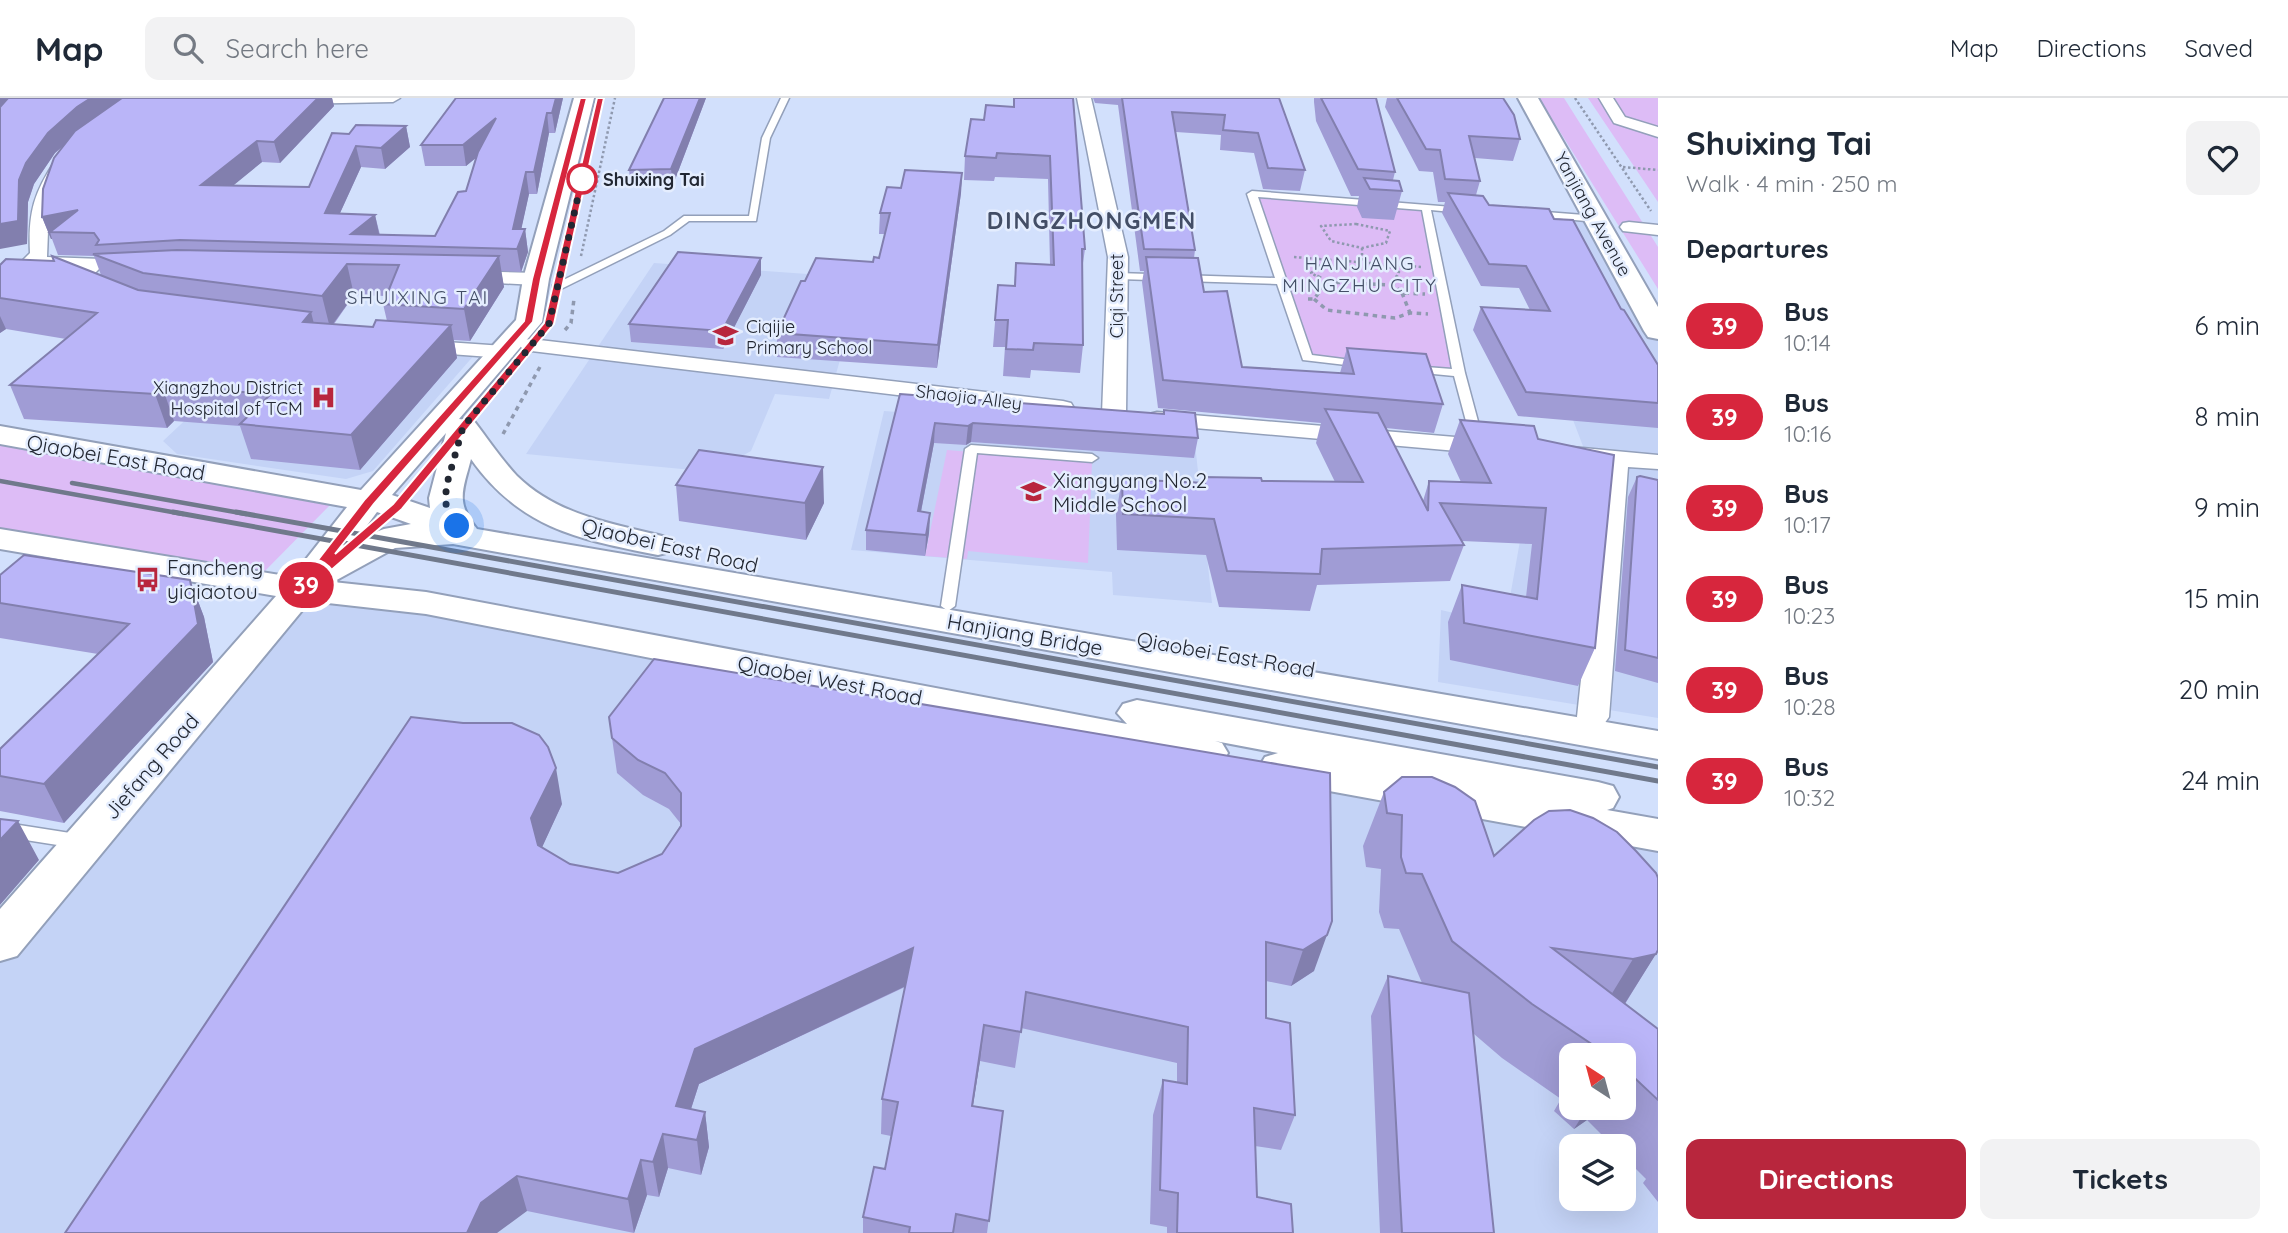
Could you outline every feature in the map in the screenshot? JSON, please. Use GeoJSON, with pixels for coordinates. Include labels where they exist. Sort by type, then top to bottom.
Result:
{"type":"FeatureCollection","features":[{"type":"Feature","properties":{"kind":"main road","name":"Jiefang Road"},"geometry":{"type":"LineString","coordinates":[[0,943],[301,590],[463,427],[549,324],[546,283],[583,98]]}},
{"type":"Feature","properties":{"kind":"main road","name":"Jiefang Road"},"geometry":{"type":"LineString","coordinates":[[384,504],[529,322],[546,283],[601,98]]}},
{"type":"Feature","properties":{"kind":"main road","name":"Yanjiang Avenue"},"geometry":{"type":"LineString","coordinates":[[1528,98],[1606,211],[1658,331]]}},
{"type":"Feature","properties":{"kind":"main road","name":"Yanjiang Avenue"},"geometry":{"type":"LineString","coordinates":[[1550,98],[1579,145]]}},
{"type":"Feature","properties":{"kind":"main road","name":"Yanjiang Avenue"},"geometry":{"type":"LineString","coordinates":[[1606,211],[1629,227],[1640,247]]}},
{"type":"Feature","properties":{"kind":"main road"},"geometry":{"type":"LineString","coordinates":[[463,427],[445,498],[448,515],[466,537]]}},
{"type":"Feature","properties":{"kind":"main road","name":"Qiaobei East Road"},"geometry":{"type":"LineString","coordinates":[[463,427],[507,484],[551,516],[604,534],[948,606],[1658,729]]}},
{"type":"Feature","properties":{"kind":"main road","name":"Qiaobei East Road"},"geometry":{"type":"LineString","coordinates":[[0,435],[384,504]]}},
{"type":"Feature","properties":{"kind":"main road","name":"Hanjiang Bridge"},"geometry":{"type":"LineString","coordinates":[[384,504],[466,537],[1658,745]]}},
{"type":"Feature","properties":{"kind":"main road"},"geometry":{"type":"LineString","coordinates":[[301,590],[370,543],[398,535],[420,533],[466,537]]}},
{"type":"Feature","properties":{"kind":"main road","name":"Qiaobei West Road"},"geometry":{"type":"LineString","coordinates":[[0,539],[301,590],[426,603],[1356,782],[1658,835]]}},
{"type":"Feature","properties":{"kind":"main road"},"geometry":{"type":"LineString","coordinates":[[301,590],[419,579],[1658,808]]}},
{"type":"Feature","properties":{"kind":"street"},"geometry":{"type":"LineString","coordinates":[[282,101],[393,98]]}},
{"type":"Feature","properties":{"kind":"street","name":"Ciqi Street"},"geometry":{"type":"LineString","coordinates":[[1084,98],[1118,257],[1114,414]]}},
{"type":"Feature","properties":{"kind":"street"},"geometry":{"type":"LineString","coordinates":[[1606,98],[1619,120],[1658,132]]}},
{"type":"Feature","properties":{"kind":"street"},"geometry":{"type":"LineString","coordinates":[[0,294],[40,254],[37,225],[40,201],[50,178],[71,150]]}},
{"type":"Feature","properties":{"kind":"street"},"geometry":{"type":"LineString","coordinates":[[1629,227],[1658,230]]}},
{"type":"Feature","properties":{"kind":"street"},"geometry":{"type":"LineString","coordinates":[[31,263],[94,263],[74,283],[111,298]]}},
{"type":"Feature","properties":{"kind":"street"},"geometry":{"type":"LineString","coordinates":[[447,276],[546,283]]}},
{"type":"Feature","properties":{"kind":"street"},"geometry":{"type":"LineString","coordinates":[[79,278],[106,277]]}},
{"type":"Feature","properties":{"kind":"street"},"geometry":{"type":"LineString","coordinates":[[396,345],[503,352]]}},
{"type":"Feature","properties":{"kind":"street","name":"Shaojia Alley"},"geometry":{"type":"LineString","coordinates":[[531,345],[1114,414],[1519,449]]}},
{"type":"Feature","properties":{"kind":"street"},"geometry":{"type":"LineString","coordinates":[[1546,451],[1658,461]]}},
{"type":"Feature","properties":{"kind":"street"},"geometry":{"type":"LineString","coordinates":[[1593,717],[1618,457]]}},
{"type":"Feature","properties":{"kind":"lane"},"geometry":{"type":"LineString","coordinates":[[546,283],[667,233],[687,218],[753,219],[766,138],[785,98]]}},
{"type":"Feature","properties":{"kind":"lane"},"geometry":{"type":"LineString","coordinates":[[1376,365],[1307,358],[1252,194],[1468,210]]}},
{"type":"Feature","properties":{"kind":"lane"},"geometry":{"type":"LineString","coordinates":[[1426,208],[1459,373],[1479,446]]}},
{"type":"Feature","properties":{"kind":"lane"},"geometry":{"type":"LineString","coordinates":[[1522,214],[1606,211]]}},
{"type":"Feature","properties":{"kind":"lane"},"geometry":{"type":"LineString","coordinates":[[1118,276],[1281,281]]}},
{"type":"Feature","properties":{"kind":"lane"},"geometry":{"type":"LineString","coordinates":[[1404,368],[1459,373]]}},
{"type":"Feature","properties":{"kind":"lane"},"geometry":{"type":"LineString","coordinates":[[948,606],[971,449],[1092,458]]}},
{"type":"Feature","properties":{"kind":"lane"},"geometry":{"type":"LineString","coordinates":[[0,830],[85,842]]}},
{"type":"Feature","properties":{"kind":"path"},"geometry":{"type":"LineString","coordinates":[[1575,98],[1651,211]]}},
{"type":"Feature","properties":{"kind":"path"},"geometry":{"type":"LineString","coordinates":[[1622,167],[1658,170]]}},
{"type":"Feature","properties":{"kind":"path"},"geometry":{"type":"LineString","coordinates":[[1343,223],[1376,226],[1390,231],[1385,243],[1362,248],[1331,241],[1321,226],[1343,223]]}},
{"type":"Feature","properties":{"kind":"path"},"geometry":{"type":"LineString","coordinates":[[1362,248],[1362,262]]}},
{"type":"Feature","properties":{"kind":"path"},"geometry":{"type":"LineString","coordinates":[[1272,255],[1439,268]]}},
{"type":"Feature","properties":{"kind":"path"},"geometry":{"type":"LineString","coordinates":[[1328,259],[1311,273],[1327,282],[1393,285],[1402,293],[1409,313]]}},
{"type":"Feature","properties":{"kind":"path"},"geometry":{"type":"LineString","coordinates":[[1380,263],[1399,272],[1393,285]]}},
{"type":"Feature","properties":{"kind":"path"},"geometry":{"type":"LineString","coordinates":[[1314,299],[1327,282]]}},
{"type":"Feature","properties":{"kind":"path"},"geometry":{"type":"LineString","coordinates":[[1402,293],[1432,295]]}},
{"type":"Feature","properties":{"kind":"path"},"geometry":{"type":"LineString","coordinates":[[1286,298],[1314,299],[1326,310],[1395,318],[1409,313],[1437,315]]}},
{"type":"Feature","properties":{"kind":"shaded area"},"geometry":{"type":"Polygon","coordinates":[[[1539,98],[1564,98],[1658,247],[1658,289],[1539,98]]]}},
{"type":"Feature","properties":{"kind":"shaded area"},"geometry":{"type":"Polygon","coordinates":[[[1588,98],[1658,98],[1658,202],[1588,98]]]}},
{"type":"Feature","properties":{"kind":"shaded area"},"geometry":{"type":"Polygon","coordinates":[[[1252,194],[1426,207],[1459,373],[1307,358],[1252,194]]]}},
{"type":"Feature","properties":{"kind":"shaded area"},"geometry":{"type":"Polygon","coordinates":[[[1482,211],[1597,219],[1658,331],[1658,718],[1438,682],[1441,610],[1505,625],[1523,524],[1586,454],[1511,258],[1482,211]]]}},
{"type":"Feature","properties":{"kind":"shaded area","name":"Ciqijie Primary School"},"geometry":{"type":"Polygon","coordinates":[[[654,263],[863,278],[829,399],[775,394],[751,451],[713,472],[526,454],[654,263]]]}},
{"type":"Feature","properties":{"kind":"shaded area","name":"Xiangzhou District Hospital of TCM"},"geometry":{"type":"Polygon","coordinates":[[[275,336],[476,353],[373,471],[346,479],[177,454],[163,441],[275,336]]]}},
{"type":"Feature","properties":{"kind":"shaded area","name":"Xiangyang No.2 Middle School"},"geometry":{"type":"Polygon","coordinates":[[[884,411],[1194,434],[1212,603],[1113,595],[1112,572],[851,550],[884,411]]]}},
{"type":"Feature","properties":{"kind":"shaded area"},"geometry":{"type":"Polygon","coordinates":[[[0,435],[332,503],[261,575],[0,539],[0,435]]]}},
{"type":"Feature","properties":{"kind":"shaded area"},"geometry":{"type":"Polygon","coordinates":[[[947,450],[1092,462],[1088,563],[968,551],[967,559],[925,556],[947,450]]]}},
{"type":"Feature","properties":{"kind":"shaded area"},"geometry":{"type":"Polygon","coordinates":[[[301,589],[1658,834],[1658,1233],[0,1233],[0,942],[301,589]]]}},
{"type":"Feature","properties":{"kind":"building"},"geometry":{"type":"Polygon","coordinates":[[[8,98],[91,98],[48,133],[26,163],[19,180],[18,221],[0,224],[0,107],[8,98]]]}},
{"type":"Feature","properties":{"kind":"building"},"geometry":{"type":"Polygon","coordinates":[[[122,98],[318,98],[274,142],[257,141],[201,185],[309,187],[332,133],[349,134],[356,125],[406,126],[381,148],[356,146],[325,213],[375,215],[351,234],[435,236],[458,192],[466,191],[478,152],[496,118],[463,145],[421,145],[456,98],[556,98],[552,113],[547,113],[534,172],[526,172],[513,229],[525,229],[517,249],[180,240],[96,245],[99,240],[94,233],[50,232],[78,210],[42,217],[43,189],[54,158],[75,131],[122,98]]]}},
{"type":"Feature","properties":{"kind":"building"},"geometry":{"type":"Polygon","coordinates":[[[664,98],[700,98],[671,169],[629,170],[664,98]]]}},
{"type":"Feature","properties":{"kind":"building"},"geometry":{"type":"Polygon","coordinates":[[[1014,98],[1073,98],[1085,249],[1082,249],[1083,345],[1034,343],[1033,350],[1006,349],[1008,320],[995,320],[998,285],[1015,286],[1016,263],[1054,265],[1050,156],[997,153],[996,158],[965,156],[971,119],[984,120],[986,105],[1014,107],[1014,98]]]}},
{"type":"Feature","properties":{"kind":"building"},"geometry":{"type":"Polygon","coordinates":[[[1122,98],[1279,98],[1305,170],[1268,168],[1258,133],[1223,130],[1225,115],[1172,112],[1195,250],[1144,249],[1122,98]]]}},
{"type":"Feature","properties":{"kind":"building"},"geometry":{"type":"Polygon","coordinates":[[[1321,98],[1376,98],[1395,172],[1358,169],[1321,98]]]}},
{"type":"Feature","properties":{"kind":"building"},"geometry":{"type":"Polygon","coordinates":[[[1397,98],[1503,98],[1514,115],[1520,139],[1469,136],[1480,181],[1445,179],[1440,150],[1426,149],[1397,98]]]}},
{"type":"Feature","properties":{"kind":"building"},"geometry":{"type":"Polygon","coordinates":[[[905,170],[962,173],[938,345],[777,333],[801,281],[805,281],[816,258],[873,262],[874,257],[879,258],[890,213],[880,213],[887,187],[901,188],[905,170]]]}},
{"type":"Feature","properties":{"kind":"building"},"geometry":{"type":"Polygon","coordinates":[[[1364,178],[1399,181],[1402,191],[1370,189],[1364,178]]]}},
{"type":"Feature","properties":{"kind":"building"},"geometry":{"type":"Polygon","coordinates":[[[1448,193],[1483,196],[1489,205],[1549,209],[1554,219],[1573,220],[1621,309],[1658,365],[1658,403],[1526,392],[1481,307],[1550,311],[1526,266],[1489,264],[1448,193]]]}},
{"type":"Feature","properties":{"kind":"building"},"geometry":{"type":"Polygon","coordinates":[[[177,250],[499,256],[464,309],[383,304],[399,265],[347,264],[322,296],[143,273],[93,254],[177,250]]]}},
{"type":"Feature","properties":{"kind":"building"},"geometry":{"type":"Polygon","coordinates":[[[678,252],[761,258],[722,331],[629,324],[678,252]]]}},
{"type":"Feature","properties":{"kind":"building"},"geometry":{"type":"Polygon","coordinates":[[[52,256],[138,290],[311,312],[303,322],[373,327],[376,320],[451,325],[351,435],[240,424],[271,394],[162,386],[155,394],[10,385],[97,313],[0,298],[0,265],[6,259],[54,261],[52,256]]]}},
{"type":"Feature","properties":{"kind":"building"},"geometry":{"type":"Polygon","coordinates":[[[1146,257],[1198,258],[1204,292],[1227,291],[1242,367],[1354,374],[1347,348],[1426,354],[1443,404],[1163,380],[1146,257]]]}},
{"type":"Feature","properties":{"kind":"building"},"geometry":{"type":"Polygon","coordinates":[[[900,394],[1164,414],[1164,410],[1195,413],[1198,438],[973,423],[968,426],[935,423],[918,511],[930,513],[926,535],[866,530],[900,394]]]}},
{"type":"Feature","properties":{"kind":"building"},"geometry":{"type":"Polygon","coordinates":[[[1325,409],[1378,413],[1428,511],[1429,481],[1491,483],[1460,420],[1534,426],[1538,439],[1614,455],[1595,648],[1464,623],[1462,585],[1537,599],[1546,508],[1440,503],[1464,545],[1322,549],[1320,574],[1227,571],[1214,519],[1123,514],[1122,479],[1205,483],[1203,477],[1261,478],[1262,481],[1363,482],[1325,409]]]}},
{"type":"Feature","properties":{"kind":"building"},"geometry":{"type":"Polygon","coordinates":[[[699,450],[823,467],[805,503],[676,485],[699,450]]]}},
{"type":"Feature","properties":{"kind":"building"},"geometry":{"type":"Polygon","coordinates":[[[1637,477],[1658,480],[1658,658],[1625,650],[1637,477]]]}},
{"type":"Feature","properties":{"kind":"building"},"geometry":{"type":"Polygon","coordinates":[[[24,555],[190,580],[198,624],[44,784],[0,776],[0,749],[129,624],[0,603],[0,575],[24,555]]]}},
{"type":"Feature","properties":{"kind":"building"},"geometry":{"type":"Polygon","coordinates":[[[654,659],[1330,773],[1332,921],[1327,935],[1303,950],[1266,942],[1266,1018],[1290,1023],[1295,1115],[1254,1108],[1257,1197],[1291,1204],[1293,1233],[1177,1233],[1178,1193],[1160,1190],[1163,1080],[1187,1084],[1188,1027],[1026,992],[1021,1032],[984,1025],[972,1106],[1003,1111],[989,1221],[956,1214],[953,1233],[909,1233],[910,1227],[863,1217],[874,1167],[885,1169],[898,1102],[882,1099],[913,948],[695,1049],[676,1106],[705,1112],[697,1140],[663,1134],[653,1162],[641,1160],[628,1199],[517,1176],[481,1203],[467,1233],[65,1233],[411,717],[463,723],[512,723],[539,735],[548,747],[556,768],[531,818],[538,845],[570,864],[618,873],[662,854],[681,826],[681,793],[665,773],[638,760],[612,738],[609,717],[654,659]]]}},
{"type":"Feature","properties":{"kind":"building"},"geometry":{"type":"Polygon","coordinates":[[[1402,777],[1432,777],[1455,787],[1475,801],[1494,856],[1534,820],[1549,811],[1570,810],[1593,818],[1617,832],[1656,873],[1656,954],[1633,959],[1552,948],[1658,1029],[1658,1100],[1636,1079],[1636,1043],[1590,1043],[1532,1004],[1452,941],[1422,874],[1406,873],[1401,857],[1402,815],[1387,813],[1384,792],[1402,777]]]}},
{"type":"Feature","properties":{"kind":"building"},"geometry":{"type":"Polygon","coordinates":[[[0,819],[18,821],[0,840],[0,819]]]}},
{"type":"Feature","properties":{"kind":"building"},"geometry":{"type":"Polygon","coordinates":[[[1388,976],[1469,993],[1494,1233],[1402,1233],[1388,976]]]}},
{"type":"Feature","properties":{"kind":"railway"},"geometry":{"type":"LineString","coordinates":[[0,481],[183,514]]}},
{"type":"Feature","properties":{"kind":"railway"},"geometry":{"type":"LineString","coordinates":[[72,483],[246,514]]}},
{"type":"Feature","properties":{"kind":"railway"},"geometry":{"type":"LineString","coordinates":[[173,512],[1658,781]]}},
{"type":"Feature","properties":{"kind":"railway"},"geometry":{"type":"LineString","coordinates":[[236,512],[1658,767]]}},
{"type":"Feature","properties":{"kind":"bus line","name":"39"},"geometry":{"type":"LineString","coordinates":[[583,98],[536,279],[529,322],[369,501],[301,590],[398,506],[549,324],[601,98]]}},
{"type":"Feature","properties":{"kind":"place","name":"Shuixing Tai"},"geometry":{"type":"Point","coordinates":[582,179]}},
{"type":"Feature","properties":{"kind":"place","name":"Ciqijie Primary School"},"geometry":{"type":"Point","coordinates":[726,336]}},
{"type":"Feature","properties":{"kind":"place","name":"Xiangzhou District Hospital of TCM"},"geometry":{"type":"Point","coordinates":[323,397]}},
{"type":"Feature","properties":{"kind":"place","name":"Xiangyang No.2 Middle School"},"geometry":{"type":"Point","coordinates":[1033,492]}},
{"type":"Feature","properties":{"kind":"place","name":"Fancheng yiqiaotou"},"geometry":{"type":"Point","coordinates":[147,579]}},
{"type":"Feature","properties":{"kind":"district","name":"DINGZHONGMEN"},"geometry":{"type":"Point","coordinates":[1092,220]}},
{"type":"Feature","properties":{"kind":"district","name":"HANJIANG MINGZHU CITY"},"geometry":{"type":"Point","coordinates":[1360,274]}},
{"type":"Feature","properties":{"kind":"district","name":"SHUIXING TAI"},"geometry":{"type":"Point","coordinates":[418,297]}},
{"type":"Feature","properties":{"kind":"route"},"geometry":{"type":"LineString","coordinates":[[457,526],[448,515],[445,498],[463,427],[549,324],[582,179]]}}]}
